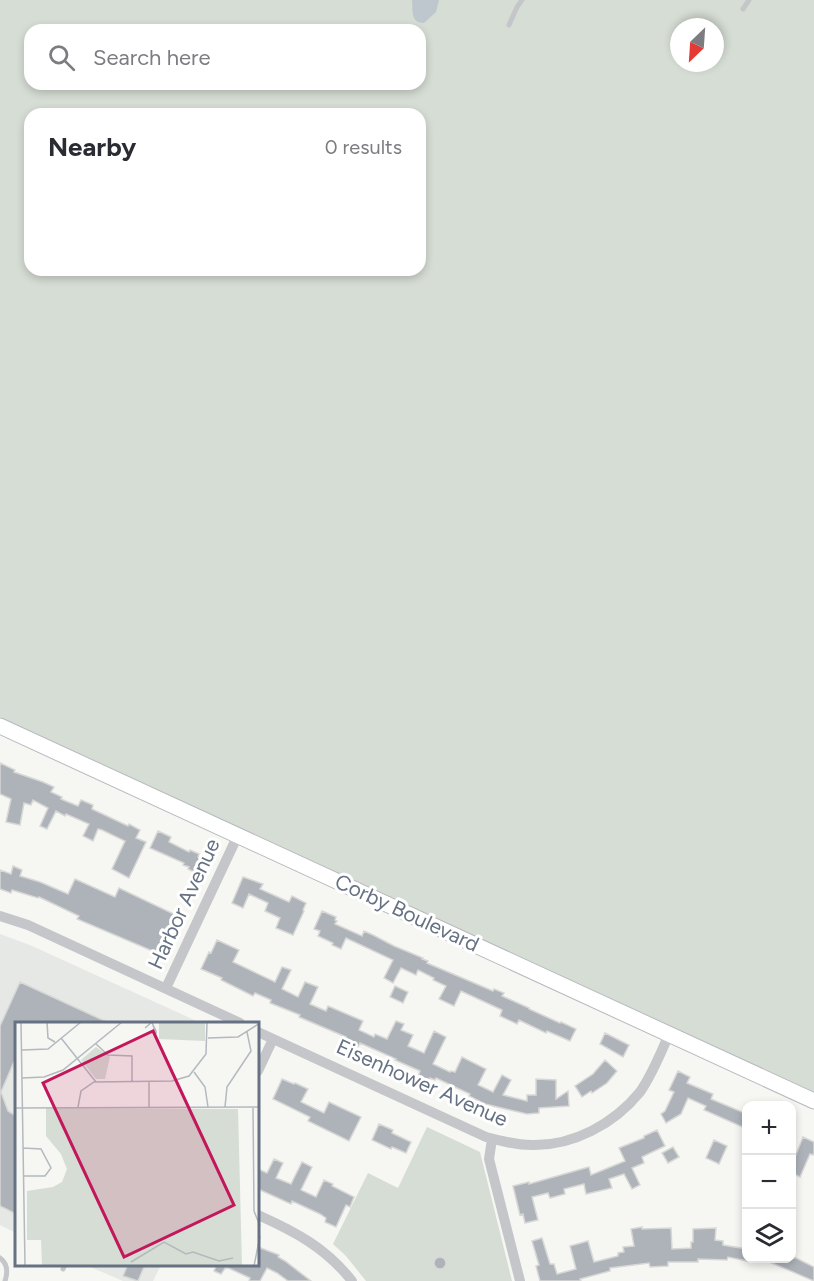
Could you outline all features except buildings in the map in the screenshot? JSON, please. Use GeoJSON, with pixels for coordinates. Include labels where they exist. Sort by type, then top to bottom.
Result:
{"type":"FeatureCollection","features":[{"type":"Feature","properties":{"kind":"street","name":"Corby Boulevard"},"geometry":{"type":"LineString","coordinates":[[0,726],[814,1101]]}},
{"type":"Feature","properties":{"kind":"street","name":"Harbor Avenue"},"geometry":{"type":"LineString","coordinates":[[166,988],[238,835]]}},
{"type":"Feature","properties":{"kind":"street"},"geometry":{"type":"LineString","coordinates":[[0,916],[28,925],[238,1022]]}},
{"type":"Feature","properties":{"kind":"street","name":"Eisenhower Avenue"},"geometry":{"type":"LineString","coordinates":[[260,1033],[492,1139],[531,1145],[552,1144],[577,1137],[604,1125],[639,1092],[669,1034]]}},
{"type":"Feature","properties":{"kind":"street"},"geometry":{"type":"LineString","coordinates":[[260,1067],[273,1039]]}},
{"type":"Feature","properties":{"kind":"street"},"geometry":{"type":"LineString","coordinates":[[492,1139],[489,1159],[520,1281]]}},
{"type":"Feature","properties":{"kind":"street"},"geometry":{"type":"LineString","coordinates":[[260,1216],[296,1233],[324,1251],[352,1281]]}},
{"type":"Feature","properties":{"kind":"lane"},"geometry":{"type":"LineString","coordinates":[[509,25],[522,0]]}},
{"type":"Feature","properties":{"kind":"lane"},"geometry":{"type":"LineString","coordinates":[[743,9],[749,0]]}},
{"type":"Feature","properties":{"kind":"lane"},"geometry":{"type":"LineString","coordinates":[[0,1258],[7,1267],[5,1281]]}},
{"type":"Feature","properties":{"kind":"shaded area"},"geometry":{"type":"Polygon","coordinates":[[[0,0],[814,0],[814,1092],[0,717],[0,0]]]}},
{"type":"Feature","properties":{"kind":"shaded area"},"geometry":{"type":"Polygon","coordinates":[[[412,0],[439,0],[436,12],[424,23],[414,18],[412,0]]]}},
{"type":"Feature","properties":{"kind":"shaded area"},"geometry":{"type":"Polygon","coordinates":[[[0,934],[32,946],[199,1022],[15,1022],[15,1232],[0,1225],[0,934]]]}},
{"type":"Feature","properties":{"kind":"shaded area"},"geometry":{"type":"Polygon","coordinates":[[[427,1127],[480,1152],[512,1281],[366,1281],[333,1244],[368,1173],[398,1188],[427,1127]]]}},
{"type":"Feature","properties":{"kind":"shaded area"},"geometry":{"type":"Polygon","coordinates":[[[88,1266],[160,1266],[153,1281],[123,1281],[88,1266]]]}}]}
